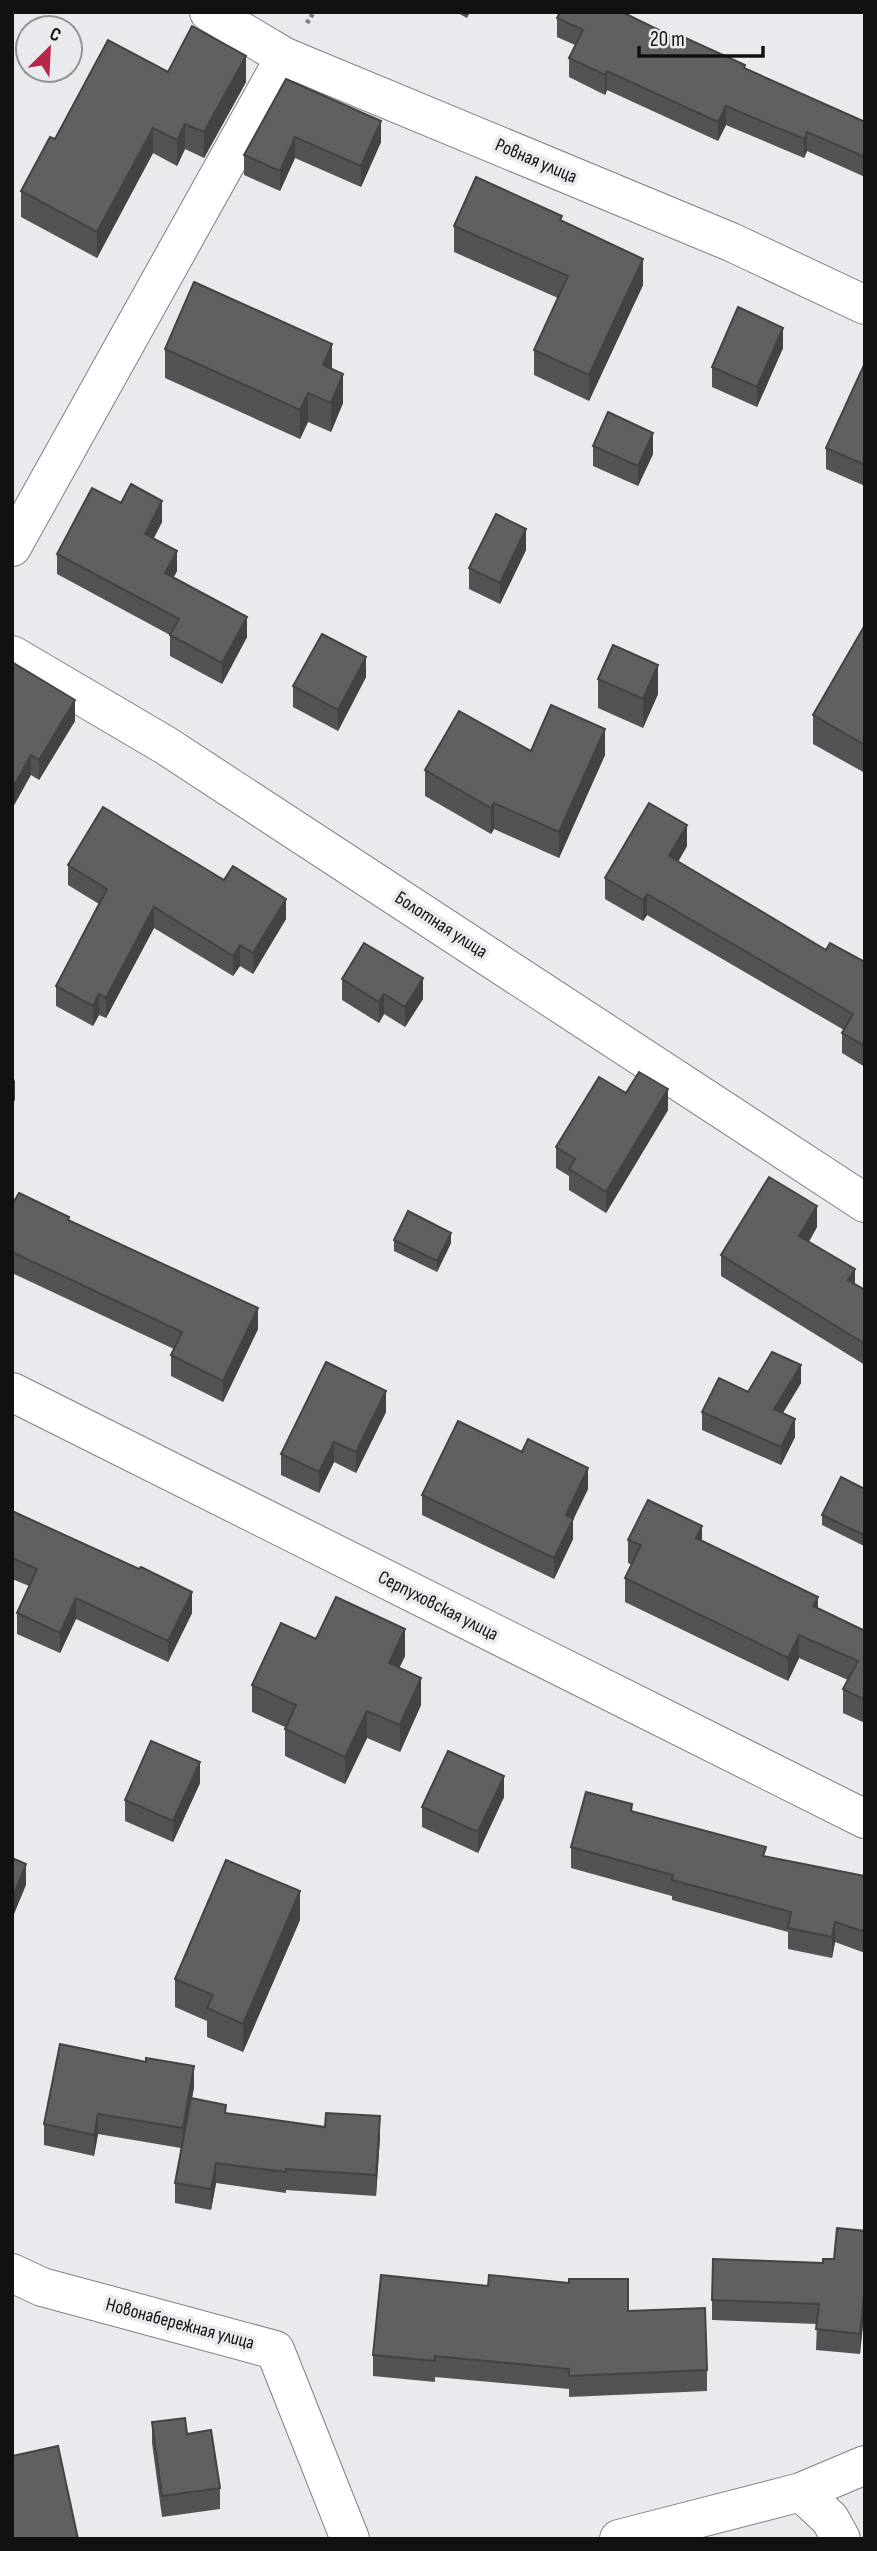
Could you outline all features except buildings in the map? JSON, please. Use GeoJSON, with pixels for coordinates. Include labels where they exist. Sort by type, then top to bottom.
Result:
{"type":"FeatureCollection","features":[{"type":"Feature","properties":{"kind":"street","name":"Ровная улица"},"geometry":{"type":"LineString","coordinates":[[209,12],[285,57],[731,242],[865,305]]}},
{"type":"Feature","properties":{"kind":"street"},"geometry":{"type":"LineString","coordinates":[[12,547],[285,57]]}},
{"type":"Feature","properties":{"kind":"street","name":"Болотная улица"},"geometry":{"type":"LineString","coordinates":[[12,655],[165,745],[865,1203]]}},
{"type":"Feature","properties":{"kind":"street","name":"Серпуховская улица"},"geometry":{"type":"LineString","coordinates":[[12,1392],[865,1819]]}},
{"type":"Feature","properties":{"kind":"street","name":"Новонабережная улица"},"geometry":{"type":"LineString","coordinates":[[12,2273],[42,2287],[275,2350],[350,2539]]}},
{"type":"Feature","properties":{"kind":"street"},"geometry":{"type":"LineString","coordinates":[[619,2539],[801,2493],[865,2465]]}},
{"type":"Feature","properties":{"kind":"street"},"geometry":{"type":"LineString","coordinates":[[801,2493],[830,2519],[841,2539]]}}]}
